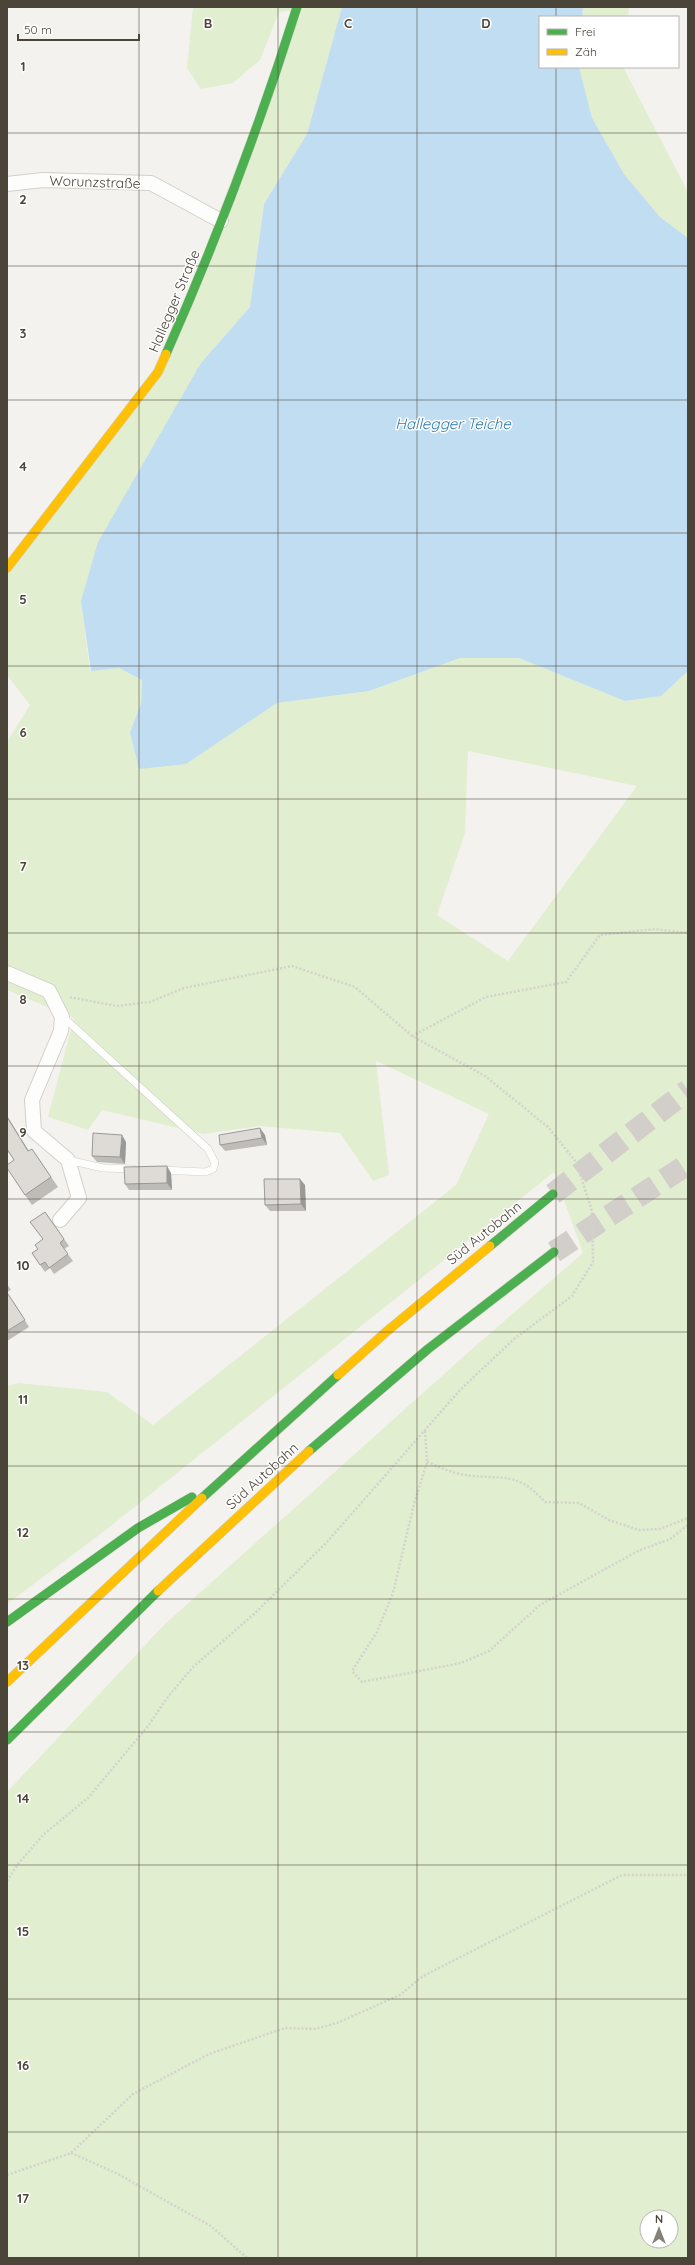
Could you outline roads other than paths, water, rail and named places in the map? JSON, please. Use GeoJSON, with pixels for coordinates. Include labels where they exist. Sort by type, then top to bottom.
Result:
{"type":"FeatureCollection","features":[{"type":"Feature","properties":{"kind":"main road","name":"Hallegger Straße"},"geometry":{"type":"LineString","coordinates":[[7,568],[158,372],[202,273],[276,74],[297,7]]}},
{"type":"Feature","properties":{"kind":"main road","name":"Süd Autobahn"},"geometry":{"type":"LineString","coordinates":[[7,1682],[221,1480],[386,1332],[553,1194]]}},
{"type":"Feature","properties":{"kind":"main road","name":"Süd Autobahn"},"geometry":{"type":"LineString","coordinates":[[7,1740],[164,1585],[268,1489],[412,1362],[554,1252]]}},
{"type":"Feature","properties":{"kind":"main road"},"geometry":{"type":"LineString","coordinates":[[7,1622],[138,1528],[221,1480]]}},
{"type":"Feature","properties":{"kind":"street","name":"Worunzstraße"},"geometry":{"type":"LineString","coordinates":[[7,184],[43,180],[151,184],[221,221]]}},
{"type":"Feature","properties":{"kind":"street"},"geometry":{"type":"LineString","coordinates":[[7,973],[49,991],[62,1017],[61,1031],[32,1100],[34,1131],[68,1160],[79,1198],[60,1220]]}},
{"type":"Feature","properties":{"kind":"lane"},"geometry":{"type":"LineString","coordinates":[[62,1017],[208,1149],[216,1163],[213,1169],[206,1172],[150,1170]]}},
{"type":"Feature","properties":{"kind":"lane"},"geometry":{"type":"LineString","coordinates":[[68,1160],[103,1168],[143,1169]]}},
{"type":"Feature","properties":{"kind":"water","name":"Hallegger Teiche"},"geometry":{"type":"Polygon","coordinates":[[[342,7],[583,7],[582,16],[539,16],[539,68],[579,68],[592,118],[624,174],[660,217],[688,238],[688,671],[661,696],[625,701],[519,658],[460,658],[369,691],[277,703],[186,764],[139,769],[130,732],[141,704],[142,680],[119,668],[91,671],[81,601],[98,542],[201,363],[250,307],[264,204],[307,134],[342,7]]]}},
{"type":"Feature","properties":{"kind":"tunnel"},"geometry":{"type":"LineString","coordinates":[[553,1194],[688,1090]]}},
{"type":"Feature","properties":{"kind":"tunnel"},"geometry":{"type":"LineString","coordinates":[[554,1252],[688,1164]]}}]}
